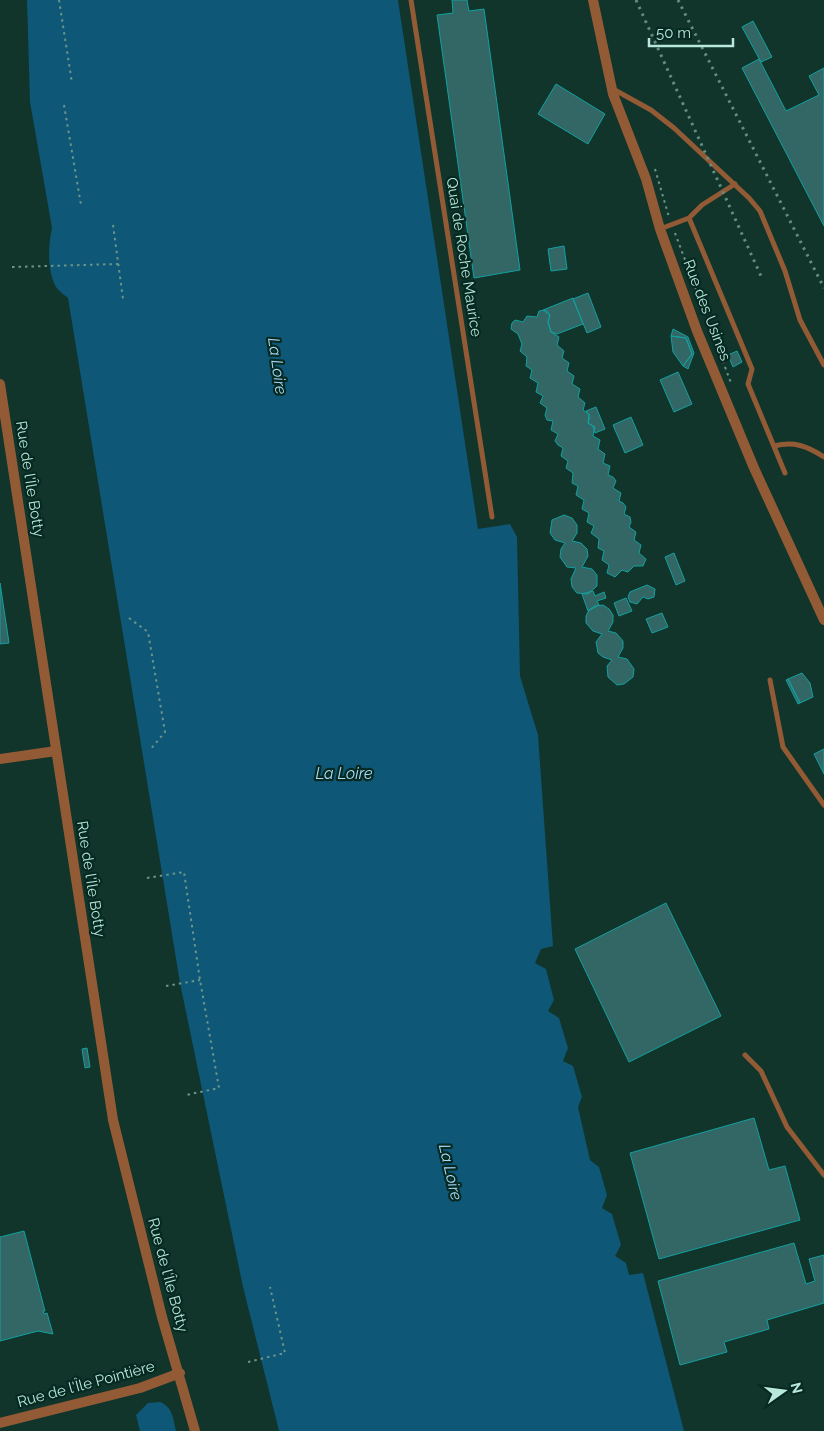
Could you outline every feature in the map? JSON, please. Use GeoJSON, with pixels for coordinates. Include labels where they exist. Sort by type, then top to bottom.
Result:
{"type":"FeatureCollection","features":[{"type":"Feature","properties":{"kind":"street","name":"Rue des Usines"},"geometry":{"type":"LineString","coordinates":[[593,0],[611,87],[622,121],[646,179],[660,229],[697,331],[754,468],[824,620]]}},
{"type":"Feature","properties":{"kind":"street","name":"Rue de l'Île Botty"},"geometry":{"type":"LineString","coordinates":[[0,384],[116,1132],[164,1324],[195,1431]]}},
{"type":"Feature","properties":{"kind":"street"},"geometry":{"type":"LineString","coordinates":[[0,759],[56,751]]}},
{"type":"Feature","properties":{"kind":"street","name":"Rue de l'Île Pointière"},"geometry":{"type":"LineString","coordinates":[[0,1423],[140,1388],[180,1374]]}},
{"type":"Feature","properties":{"kind":"lane","name":"Quai de Roche Maurice"},"geometry":{"type":"LineString","coordinates":[[411,0],[492,517]]}},
{"type":"Feature","properties":{"kind":"lane"},"geometry":{"type":"LineString","coordinates":[[611,87],[652,110],[749,198],[766,222],[800,320],[824,365]]}},
{"type":"Feature","properties":{"kind":"lane"},"geometry":{"type":"LineString","coordinates":[[660,229],[689,218],[702,205],[735,184]]}},
{"type":"Feature","properties":{"kind":"lane"},"geometry":{"type":"LineString","coordinates":[[689,218],[752,369],[748,384],[785,473]]}},
{"type":"Feature","properties":{"kind":"lane"},"geometry":{"type":"LineString","coordinates":[[774,446],[787,443],[804,445],[824,457]]}},
{"type":"Feature","properties":{"kind":"lane"},"geometry":{"type":"LineString","coordinates":[[770,680],[783,747],[824,805]]}},
{"type":"Feature","properties":{"kind":"lane"},"geometry":{"type":"LineString","coordinates":[[745,1055],[760,1072],[787,1127],[824,1175]]}},
{"type":"Feature","properties":{"kind":"path"},"geometry":{"type":"LineString","coordinates":[[59,0],[72,83]]}},
{"type":"Feature","properties":{"kind":"path"},"geometry":{"type":"LineString","coordinates":[[64,105],[81,205]]}},
{"type":"Feature","properties":{"kind":"path"},"geometry":{"type":"LineString","coordinates":[[657,175],[671,225],[734,389]]}},
{"type":"Feature","properties":{"kind":"path"},"geometry":{"type":"LineString","coordinates":[[113,225],[123,299]]}},
{"type":"Feature","properties":{"kind":"path"},"geometry":{"type":"LineString","coordinates":[[12,267],[118,264]]}},
{"type":"Feature","properties":{"kind":"path"},"geometry":{"type":"LineString","coordinates":[[129,618],[148,632],[160,705],[164,732],[150,750]]}},
{"type":"Feature","properties":{"kind":"path"},"geometry":{"type":"LineString","coordinates":[[147,878],[184,872],[219,1088],[186,1095]]}},
{"type":"Feature","properties":{"kind":"path"},"geometry":{"type":"LineString","coordinates":[[166,986],[200,980]]}},
{"type":"Feature","properties":{"kind":"path"},"geometry":{"type":"LineString","coordinates":[[248,1362],[285,1353],[270,1288]]}},
{"type":"Feature","properties":{"kind":"water","name":"La Loire"},"geometry":{"type":"Polygon","coordinates":[[[27,0],[398,0],[478,529],[510,524],[517,537],[520,676],[538,735],[553,946],[541,949],[535,963],[546,969],[554,1000],[548,1011],[559,1018],[568,1048],[563,1061],[573,1066],[582,1097],[578,1107],[590,1160],[599,1167],[607,1195],[602,1208],[612,1214],[621,1245],[615,1256],[626,1263],[629,1275],[643,1273],[684,1431],[279,1431],[243,1287],[180,983],[68,298],[56,287],[51,273],[49,250],[52,228],[30,102],[27,0]]]}},
{"type":"Feature","properties":{"kind":"water"},"geometry":{"type":"Polygon","coordinates":[[[160,1402],[170,1410],[176,1431],[140,1431],[136,1415],[148,1403],[160,1402]]]}},
{"type":"Feature","properties":{"kind":"building"},"geometry":{"type":"Polygon","coordinates":[[[452,0],[467,0],[469,11],[484,9],[520,270],[474,278],[437,15],[453,13],[452,0]]]}},
{"type":"Feature","properties":{"kind":"building"},"geometry":{"type":"Polygon","coordinates":[[[753,21],[772,57],[761,62],[742,27],[753,21]]]}},
{"type":"Feature","properties":{"kind":"building"},"geometry":{"type":"Polygon","coordinates":[[[759,59],[786,111],[819,95],[809,76],[824,68],[824,226],[742,68],[759,59]]]}},
{"type":"Feature","properties":{"kind":"building"},"geometry":{"type":"Polygon","coordinates":[[[556,84],[605,114],[588,144],[538,114],[556,84]]]}},
{"type":"Feature","properties":{"kind":"building"},"geometry":{"type":"Polygon","coordinates":[[[564,246],[567,269],[551,271],[548,249],[564,246]]]}},
{"type":"Feature","properties":{"kind":"building"},"geometry":{"type":"Polygon","coordinates":[[[588,293],[601,327],[587,333],[573,299],[588,293]]]}},
{"type":"Feature","properties":{"kind":"building"},"geometry":{"type":"Polygon","coordinates":[[[573,298],[583,324],[557,334],[551,332],[548,322],[550,315],[543,310],[573,298]]]}},
{"type":"Feature","properties":{"kind":"building"},"geometry":{"type":"Polygon","coordinates":[[[546,310],[550,315],[548,322],[551,332],[559,337],[557,345],[564,351],[562,358],[569,363],[567,371],[574,376],[572,384],[580,389],[578,397],[585,403],[583,410],[589,414],[588,423],[595,427],[593,436],[600,440],[598,449],[605,454],[603,463],[610,466],[608,475],[616,481],[613,488],[621,493],[619,501],[626,507],[624,514],[630,517],[629,527],[636,532],[634,540],[641,545],[639,553],[646,559],[643,566],[634,566],[628,572],[622,570],[615,577],[607,573],[609,565],[602,560],[604,551],[598,548],[599,539],[591,533],[594,526],[587,522],[589,513],[582,509],[584,500],[576,495],[578,486],[572,483],[573,473],[566,468],[568,461],[561,456],[563,448],[555,441],[558,434],[551,430],[553,421],[547,420],[545,415],[547,408],[540,403],[543,396],[536,392],[538,383],[530,378],[532,370],[526,366],[527,357],[520,351],[522,344],[518,334],[511,329],[512,323],[515,320],[523,322],[527,316],[537,317],[539,311],[546,310]]]}},
{"type":"Feature","properties":{"kind":"building"},"geometry":{"type":"Polygon","coordinates":[[[673,329],[688,337],[694,353],[688,369],[683,366],[692,354],[686,338],[671,336],[673,329]]]}},
{"type":"Feature","properties":{"kind":"building"},"geometry":{"type":"Polygon","coordinates":[[[671,336],[686,338],[692,354],[683,366],[673,352],[671,336]]]}},
{"type":"Feature","properties":{"kind":"building"},"geometry":{"type":"Polygon","coordinates":[[[737,351],[742,362],[733,367],[728,355],[737,351]]]}},
{"type":"Feature","properties":{"kind":"building"},"geometry":{"type":"Polygon","coordinates":[[[678,372],[692,404],[674,412],[660,380],[678,372]]]}},
{"type":"Feature","properties":{"kind":"building"},"geometry":{"type":"Polygon","coordinates":[[[596,407],[605,429],[595,433],[593,426],[588,423],[590,416],[586,411],[596,407]]]}},
{"type":"Feature","properties":{"kind":"building"},"geometry":{"type":"Polygon","coordinates":[[[631,417],[643,445],[625,453],[613,425],[631,417]]]}},
{"type":"Feature","properties":{"kind":"building"},"geometry":{"type":"Polygon","coordinates":[[[564,515],[572,518],[577,525],[577,533],[572,541],[581,543],[587,549],[588,556],[582,567],[592,569],[597,575],[597,586],[588,594],[577,593],[572,587],[571,579],[576,568],[567,567],[560,557],[561,549],[565,543],[555,540],[550,533],[552,520],[564,515]]]}},
{"type":"Feature","properties":{"kind":"building"},"geometry":{"type":"Polygon","coordinates":[[[674,553],[685,581],[676,585],[665,557],[674,553]]]}},
{"type":"Feature","properties":{"kind":"building"},"geometry":{"type":"Polygon","coordinates":[[[0,583],[9,643],[0,644],[0,583]]]}},
{"type":"Feature","properties":{"kind":"building"},"geometry":{"type":"Polygon","coordinates":[[[647,585],[655,589],[654,597],[648,599],[643,597],[637,604],[630,602],[628,597],[630,592],[647,585]]]}},
{"type":"Feature","properties":{"kind":"building"},"geometry":{"type":"Polygon","coordinates":[[[593,591],[595,596],[604,592],[606,598],[597,601],[599,605],[588,611],[582,594],[593,591]]]}},
{"type":"Feature","properties":{"kind":"building"},"geometry":{"type":"Polygon","coordinates":[[[626,598],[632,611],[619,616],[614,603],[626,598]]]}},
{"type":"Feature","properties":{"kind":"building"},"geometry":{"type":"Polygon","coordinates":[[[603,605],[613,615],[613,622],[608,631],[616,633],[623,641],[623,648],[618,657],[627,659],[634,669],[633,677],[624,684],[617,685],[608,677],[607,666],[612,660],[598,653],[596,642],[602,634],[593,631],[586,623],[586,616],[589,610],[595,606],[603,605]]]}},
{"type":"Feature","properties":{"kind":"building"},"geometry":{"type":"Polygon","coordinates":[[[662,613],[668,627],[652,633],[646,619],[662,613]]]}},
{"type":"Feature","properties":{"kind":"building"},"geometry":{"type":"Polygon","coordinates":[[[802,673],[810,683],[813,697],[800,703],[788,679],[802,673]]]}},
{"type":"Feature","properties":{"kind":"building"},"geometry":{"type":"Polygon","coordinates":[[[788,679],[800,703],[798,704],[786,680],[788,679]]]}},
{"type":"Feature","properties":{"kind":"building"},"geometry":{"type":"Polygon","coordinates":[[[824,749],[824,774],[814,754],[824,749]]]}},
{"type":"Feature","properties":{"kind":"building"},"geometry":{"type":"Polygon","coordinates":[[[666,903],[721,1016],[629,1062],[575,949],[666,903]]]}},
{"type":"Feature","properties":{"kind":"building"},"geometry":{"type":"Polygon","coordinates":[[[87,1048],[90,1067],[85,1068],[82,1049],[87,1048]]]}},
{"type":"Feature","properties":{"kind":"building"},"geometry":{"type":"Polygon","coordinates":[[[754,1118],[769,1170],[785,1166],[800,1220],[659,1259],[630,1153],[754,1118]]]}},
{"type":"Feature","properties":{"kind":"building"},"geometry":{"type":"Polygon","coordinates":[[[24,1231],[45,1311],[43,1311],[44,1314],[47,1313],[53,1334],[38,1331],[0,1341],[0,1237],[24,1231]]]}},
{"type":"Feature","properties":{"kind":"building"},"geometry":{"type":"Polygon","coordinates":[[[794,1243],[806,1284],[815,1281],[809,1259],[824,1255],[824,1303],[767,1320],[769,1329],[724,1342],[727,1352],[680,1365],[658,1281],[794,1243]]]}},
{"type":"Feature","properties":{"kind":"railway"},"geometry":{"type":"LineString","coordinates":[[636,0],[761,276]]}},
{"type":"Feature","properties":{"kind":"railway"},"geometry":{"type":"LineString","coordinates":[[678,0],[824,288]]}}]}
